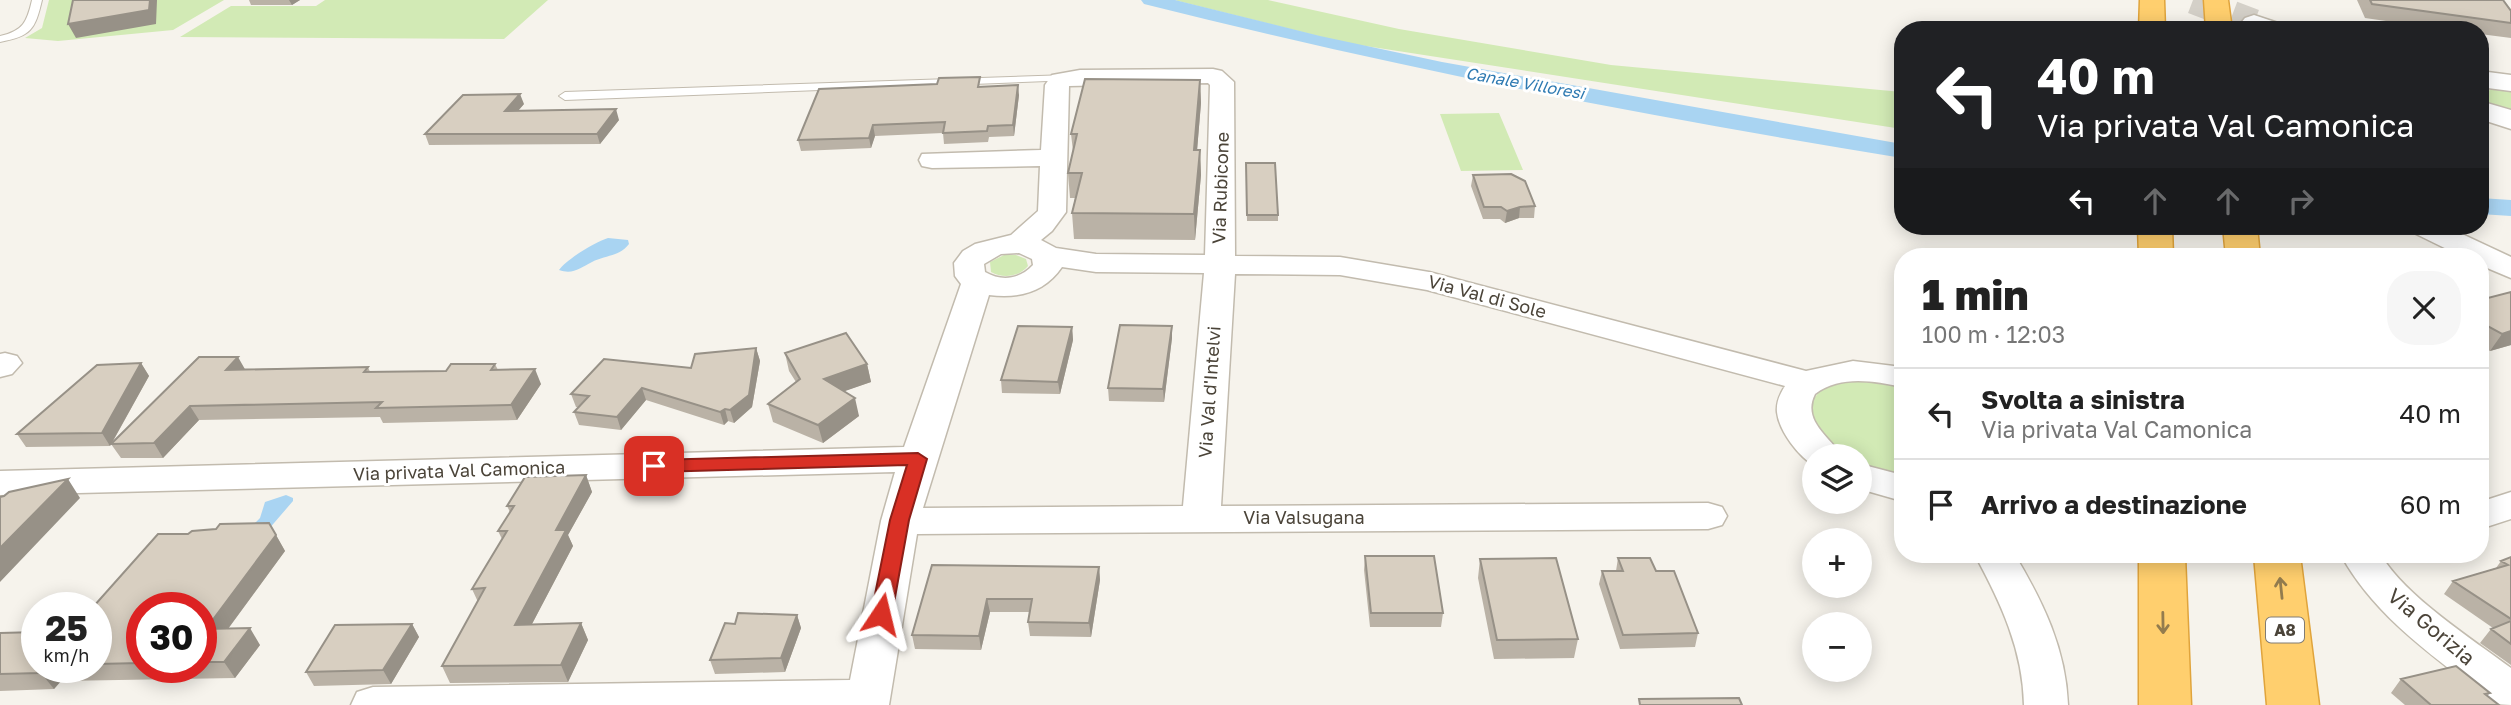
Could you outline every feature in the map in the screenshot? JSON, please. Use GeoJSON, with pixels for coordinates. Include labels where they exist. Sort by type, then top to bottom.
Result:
{"type":"FeatureCollection","features":[{"type":"Feature","properties":{"kind":"highway"},"geometry":{"type":"LineString","coordinates":[[2152,0],[2152,21]]}},
{"type":"Feature","properties":{"kind":"highway"},"geometry":{"type":"LineString","coordinates":[[2216,0],[2218,21]]}},
{"type":"Feature","properties":{"kind":"highway"},"geometry":{"type":"LineString","coordinates":[[2162,563],[2165,705]]}},
{"type":"Feature","properties":{"kind":"highway","name":"A8"},"geometry":{"type":"LineString","coordinates":[[2278,563],[2294,705]]}},
{"type":"Feature","properties":{"kind":"street","name":"Via Rubicone"},"geometry":{"type":"LineString","coordinates":[[1039,249],[1096,263],[1220,265],[1224,86],[1219,78],[1074,78]]}},
{"type":"Feature","properties":{"kind":"street"},"geometry":{"type":"LineString","coordinates":[[982,294],[1023,284],[1039,249],[1052,212],[1057,85],[1074,78]]}},
{"type":"Feature","properties":{"kind":"street"},"geometry":{"type":"LineString","coordinates":[[2489,113],[2511,120]]}},
{"type":"Feature","properties":{"kind":"street"},"geometry":{"type":"LineString","coordinates":[[933,160],[1055,158]]}},
{"type":"Feature","properties":{"kind":"street"},"geometry":{"type":"LineString","coordinates":[[2441,235],[2468,248]]}},
{"type":"Feature","properties":{"kind":"street"},"geometry":{"type":"LineString","coordinates":[[982,294],[968,270],[974,256],[993,247],[1039,249]]}},
{"type":"Feature","properties":{"kind":"street"},"geometry":{"type":"LineString","coordinates":[[2489,258],[2511,269]]}},
{"type":"Feature","properties":{"kind":"street","name":"Via Val di Sole"},"geometry":{"type":"LineString","coordinates":[[1220,265],[1340,267],[1386,272],[1429,281],[1748,367],[1802,389]]}},
{"type":"Feature","properties":{"kind":"street","name":"Via Val d'Intelvi"},"geometry":{"type":"LineString","coordinates":[[1201,519],[1220,265]]}},
{"type":"Feature","properties":{"kind":"street"},"geometry":{"type":"LineString","coordinates":[[373,705],[868,701],[900,520],[918,459],[982,294]]}},
{"type":"Feature","properties":{"kind":"street"},"geometry":{"type":"LineString","coordinates":[[1810,444],[1796,425],[1792,410],[1802,389],[1828,374],[1852,371],[1894,375]]}},
{"type":"Feature","properties":{"kind":"street","name":"Via privata Val Camonica"},"geometry":{"type":"LineString","coordinates":[[0,483],[918,459]]}},
{"type":"Feature","properties":{"kind":"street"},"geometry":{"type":"LineString","coordinates":[[1872,479],[1894,486]]}},
{"type":"Feature","properties":{"kind":"street"},"geometry":{"type":"LineString","coordinates":[[2489,513],[2511,505]]}},
{"type":"Feature","properties":{"kind":"street","name":"Via Valsugana"},"geometry":{"type":"LineString","coordinates":[[900,520],[1708,516]]}},
{"type":"Feature","properties":{"kind":"street"},"geometry":{"type":"LineString","coordinates":[[1999,563],[2026,614],[2047,680],[2046,705]]}},
{"type":"Feature","properties":{"kind":"street","name":"Via Gorizia"},"geometry":{"type":"LineString","coordinates":[[2366,563],[2376,580],[2397,601],[2511,692]]}},
{"type":"Feature","properties":{"kind":"lane"},"geometry":{"type":"LineString","coordinates":[[0,39],[30,29],[37,0]]}},
{"type":"Feature","properties":{"kind":"lane"},"geometry":{"type":"LineString","coordinates":[[565,96],[1074,78]]}},
{"type":"Feature","properties":{"kind":"green space"},"geometry":{"type":"Polygon","coordinates":[[[49,0],[224,0],[173,30],[58,41],[25,38],[42,28],[49,0]]]}},
{"type":"Feature","properties":{"kind":"green space"},"geometry":{"type":"Polygon","coordinates":[[[325,0],[548,0],[504,39],[180,37],[231,6],[316,6],[325,0]]]}},
{"type":"Feature","properties":{"kind":"green space"},"geometry":{"type":"Polygon","coordinates":[[[1174,0],[1268,0],[1399,29],[1611,65],[1894,91],[1894,128],[1346,43],[1174,0]]]}},
{"type":"Feature","properties":{"kind":"green space"},"geometry":{"type":"Polygon","coordinates":[[[2494,88],[2511,89],[2511,114],[2489,104],[2489,90],[2494,88]]]}},
{"type":"Feature","properties":{"kind":"green space"},"geometry":{"type":"Polygon","coordinates":[[[1499,113],[1523,170],[1461,171],[1440,114],[1499,113]]]}},
{"type":"Feature","properties":{"kind":"green space"},"geometry":{"type":"Polygon","coordinates":[[[1004,255],[1016,255],[1026,259],[1028,266],[1011,276],[991,272],[990,262],[1004,255]]]}},
{"type":"Feature","properties":{"kind":"green space"},"geometry":{"type":"Polygon","coordinates":[[[1867,379],[1894,384],[1894,478],[1872,471],[1872,444],[1831,444],[1808,415],[1816,396],[1837,383],[1867,379]]]}},
{"type":"Feature","properties":{"kind":"water"},"geometry":{"type":"Polygon","coordinates":[[[608,238],[628,240],[629,244],[616,254],[576,270],[559,270],[582,251],[608,238]]]}},
{"type":"Feature","properties":{"kind":"water"},"geometry":{"type":"Polygon","coordinates":[[[286,495],[293,498],[293,501],[268,530],[253,525],[260,518],[265,502],[286,495]]]}},
{"type":"Feature","properties":{"kind":"building"},"geometry":{"type":"Polygon","coordinates":[[[73,0],[150,0],[149,10],[68,24],[73,0]]]}},
{"type":"Feature","properties":{"kind":"building"},"geometry":{"type":"Polygon","coordinates":[[[2370,0],[2503,0],[2511,11],[2511,23],[2372,4],[2370,0]]]}},
{"type":"Feature","properties":{"kind":"building"},"geometry":{"type":"Polygon","coordinates":[[[980,77],[978,87],[1018,85],[1013,125],[988,126],[987,131],[943,133],[945,122],[873,125],[869,138],[798,140],[819,89],[937,84],[939,78],[980,77]]]}},
{"type":"Feature","properties":{"kind":"building"},"geometry":{"type":"Polygon","coordinates":[[[1085,79],[1200,80],[1194,150],[1200,150],[1194,214],[1072,213],[1082,173],[1068,173],[1077,134],[1071,134],[1085,79]]]}},
{"type":"Feature","properties":{"kind":"building"},"geometry":{"type":"Polygon","coordinates":[[[520,94],[505,111],[616,109],[597,134],[425,134],[463,95],[520,94]]]}},
{"type":"Feature","properties":{"kind":"building"},"geometry":{"type":"Polygon","coordinates":[[[1246,163],[1275,163],[1278,215],[1247,215],[1246,163]]]}},
{"type":"Feature","properties":{"kind":"building"},"geometry":{"type":"Polygon","coordinates":[[[1511,174],[1525,181],[1535,206],[1507,211],[1501,207],[1484,207],[1473,175],[1511,174]]]}},
{"type":"Feature","properties":{"kind":"building"},"geometry":{"type":"Polygon","coordinates":[[[2511,292],[2511,331],[2502,334],[2489,327],[2489,298],[2511,292]]]}},
{"type":"Feature","properties":{"kind":"building"},"geometry":{"type":"Polygon","coordinates":[[[1120,325],[1172,326],[1163,389],[1108,388],[1120,325]]]}},
{"type":"Feature","properties":{"kind":"building"},"geometry":{"type":"Polygon","coordinates":[[[1018,326],[1072,327],[1058,382],[1001,380],[1018,326]]]}},
{"type":"Feature","properties":{"kind":"building"},"geometry":{"type":"Polygon","coordinates":[[[846,333],[867,364],[824,379],[855,398],[818,425],[768,404],[800,379],[785,353],[846,333]]]}},
{"type":"Feature","properties":{"kind":"building"},"geometry":{"type":"Polygon","coordinates":[[[756,348],[749,395],[730,410],[720,412],[642,388],[617,417],[574,412],[589,396],[571,394],[604,359],[691,368],[695,354],[756,348]]]}},
{"type":"Feature","properties":{"kind":"building"},"geometry":{"type":"Polygon","coordinates":[[[199,357],[238,357],[226,370],[368,367],[364,372],[446,371],[451,364],[495,364],[491,370],[535,369],[511,405],[376,408],[382,402],[190,406],[154,443],[111,444],[199,357]]]}},
{"type":"Feature","properties":{"kind":"building"},"geometry":{"type":"Polygon","coordinates":[[[141,363],[102,433],[17,434],[97,365],[141,363]]]}},
{"type":"Feature","properties":{"kind":"building"},"geometry":{"type":"Polygon","coordinates":[[[586,475],[556,530],[566,530],[515,625],[581,623],[561,665],[442,666],[485,588],[472,589],[507,531],[498,531],[514,506],[507,506],[525,477],[586,475]]]}},
{"type":"Feature","properties":{"kind":"building"},"geometry":{"type":"Polygon","coordinates":[[[68,479],[0,548],[0,497],[9,492],[68,479]]]}},
{"type":"Feature","properties":{"kind":"building"},"geometry":{"type":"Polygon","coordinates":[[[269,523],[276,535],[217,614],[217,592],[126,592],[126,663],[112,664],[112,592],[106,592],[158,534],[188,534],[192,531],[216,529],[220,524],[269,523]]]}},
{"type":"Feature","properties":{"kind":"building"},"geometry":{"type":"Polygon","coordinates":[[[1365,556],[1434,556],[1443,613],[1371,613],[1365,556]]]}},
{"type":"Feature","properties":{"kind":"building"},"geometry":{"type":"Polygon","coordinates":[[[2511,557],[2511,619],[2453,581],[2508,565],[2501,561],[2511,557]]]}},
{"type":"Feature","properties":{"kind":"building"},"geometry":{"type":"Polygon","coordinates":[[[1556,558],[1578,639],[1497,640],[1480,559],[1556,558]]]}},
{"type":"Feature","properties":{"kind":"building"},"geometry":{"type":"Polygon","coordinates":[[[1618,558],[1650,558],[1656,571],[1674,571],[1698,633],[1623,635],[1602,571],[1623,571],[1618,558]]]}},
{"type":"Feature","properties":{"kind":"building"},"geometry":{"type":"Polygon","coordinates":[[[932,565],[1099,567],[1089,623],[1028,622],[1032,599],[987,599],[979,636],[912,635],[932,565]]]}},
{"type":"Feature","properties":{"kind":"building"},"geometry":{"type":"Polygon","coordinates":[[[738,613],[797,615],[781,658],[710,660],[725,623],[735,624],[738,613]]]}},
{"type":"Feature","properties":{"kind":"building"},"geometry":{"type":"Polygon","coordinates":[[[2511,621],[2511,644],[2491,629],[2511,621]]]}},
{"type":"Feature","properties":{"kind":"building"},"geometry":{"type":"Polygon","coordinates":[[[412,624],[383,670],[306,672],[335,625],[412,624]]]}},
{"type":"Feature","properties":{"kind":"building"},"geometry":{"type":"Polygon","coordinates":[[[250,628],[224,662],[217,662],[217,629],[250,628]]]}},
{"type":"Feature","properties":{"kind":"building"},"geometry":{"type":"Polygon","coordinates":[[[21,632],[21,673],[0,674],[0,633],[21,632]]]}},
{"type":"Feature","properties":{"kind":"building"},"geometry":{"type":"Polygon","coordinates":[[[2456,666],[2490,693],[2485,694],[2499,705],[2431,705],[2401,679],[2456,666]]]}},
{"type":"Feature","properties":{"kind":"building"},"geometry":{"type":"Polygon","coordinates":[[[1739,698],[1742,705],[1640,705],[1639,699],[1739,698]]]}},
{"type":"Feature","properties":{"kind":"waterway","name":"Canale Villoresi"},"geometry":{"type":"LineString","coordinates":[[1151,0],[1320,42],[1442,68],[1894,150]]}},
{"type":"Feature","properties":{"kind":"waterway","name":"Canale Villoresi"},"geometry":{"type":"LineString","coordinates":[[2489,207],[2511,208]]}},
{"type":"Feature","properties":{"kind":"tunnel"},"geometry":{"type":"LineString","coordinates":[[2193,0],[2249,21]]}},
{"type":"Feature","properties":{"kind":"route"},"geometry":{"type":"LineString","coordinates":[[654,466],[918,459],[900,520],[881,614]]}}]}
